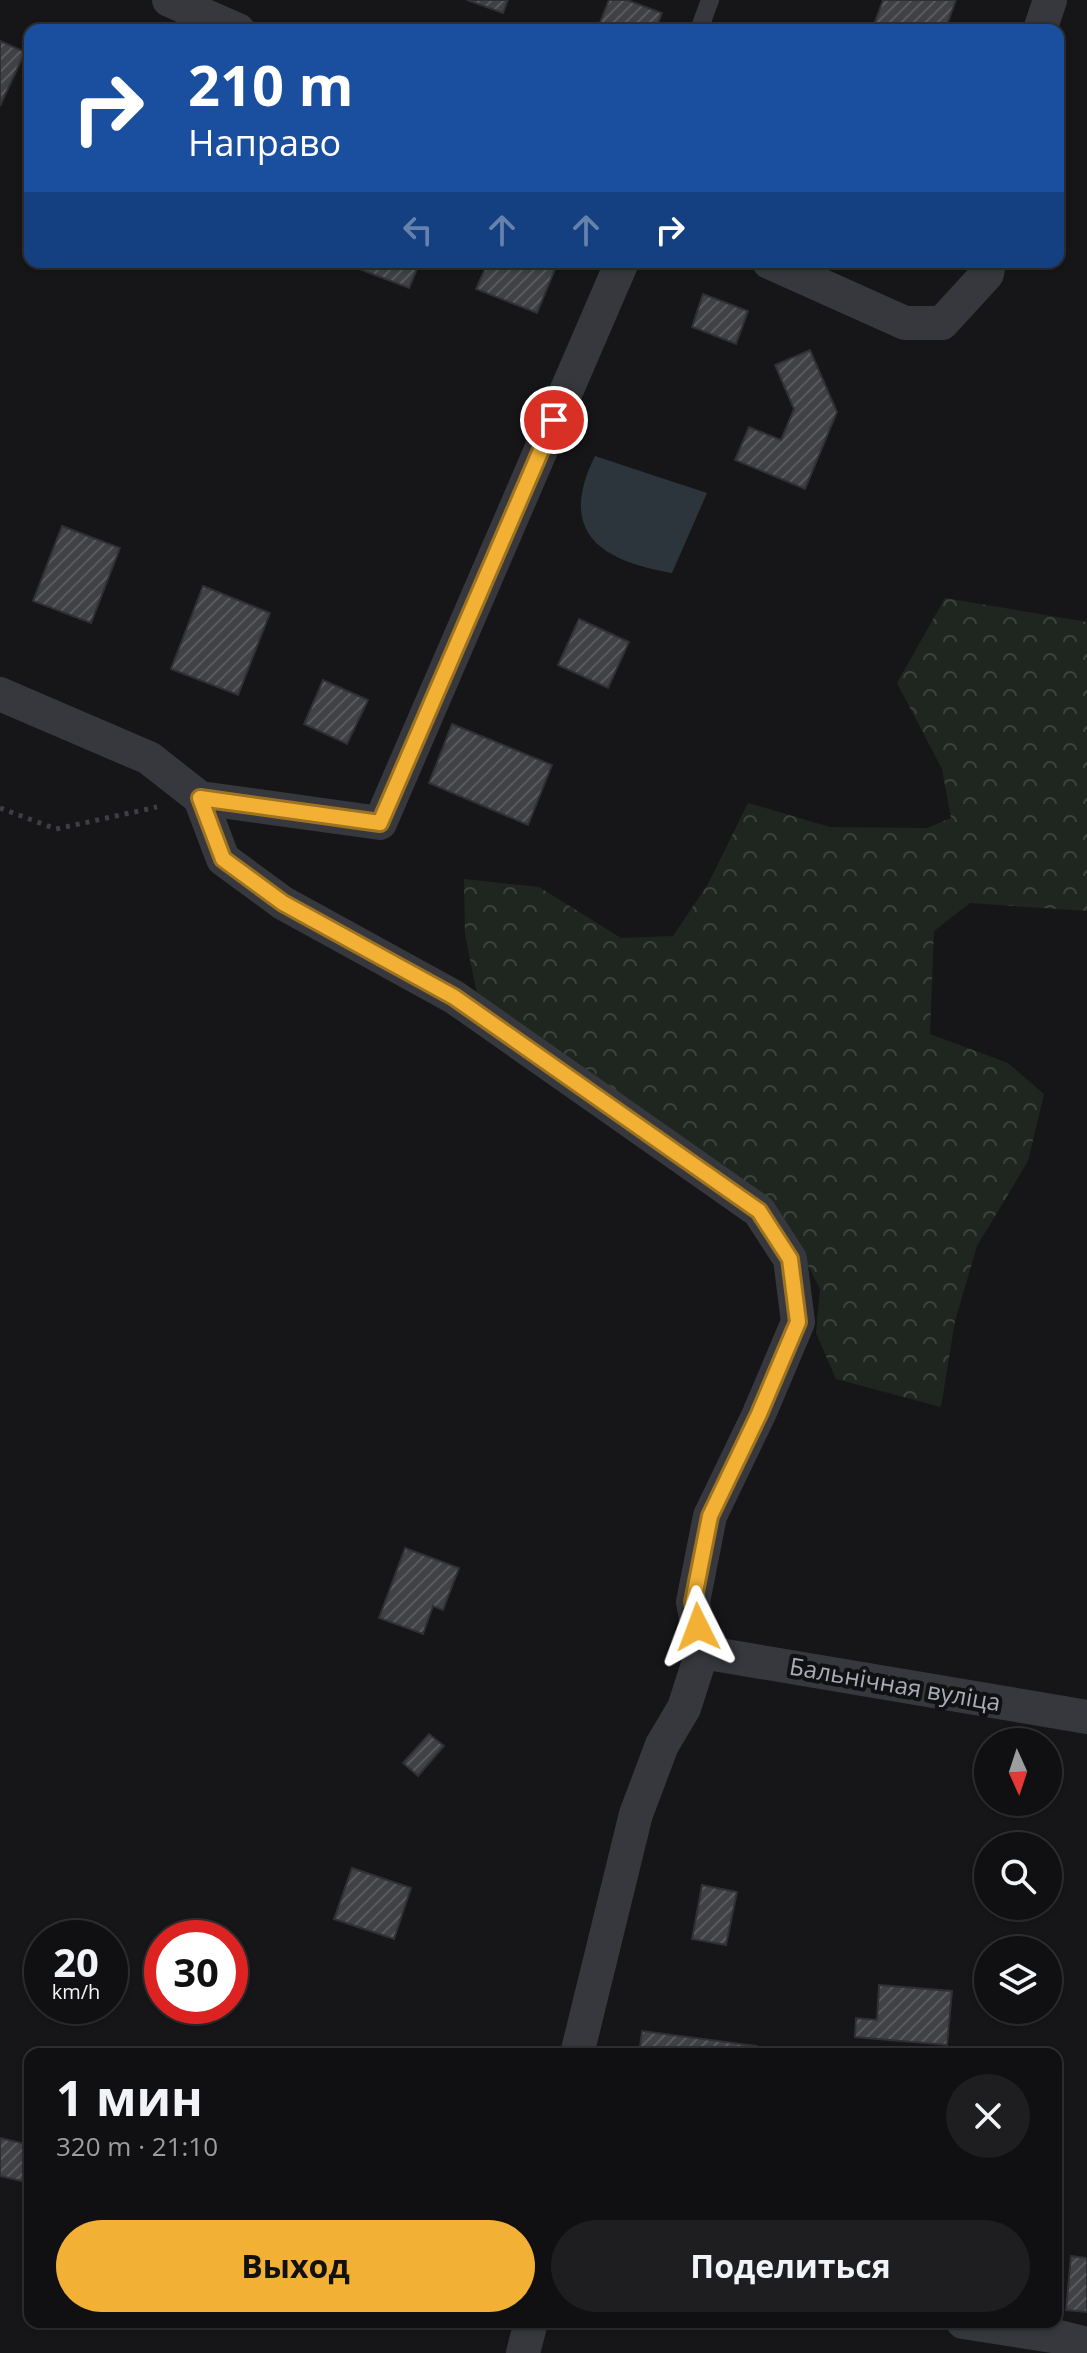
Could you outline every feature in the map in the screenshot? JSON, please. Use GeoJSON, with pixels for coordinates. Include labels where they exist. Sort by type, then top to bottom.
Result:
{"type":"FeatureCollection","features":[{"type":"Feature","properties":{"kind":"street"},"geometry":{"type":"LineString","coordinates":[[169,0],[224,24]]}},
{"type":"Feature","properties":{"kind":"street"},"geometry":{"type":"LineString","coordinates":[[1042,24],[1050,0]]}},
{"type":"Feature","properties":{"kind":"street"},"geometry":{"type":"LineString","coordinates":[[0,694],[149,758],[200,798],[380,823],[619,268]]}},
{"type":"Feature","properties":{"kind":"street"},"geometry":{"type":"LineString","coordinates":[[782,268],[905,323],[942,323],[987,274],[988,268]]}},
{"type":"Feature","properties":{"kind":"street"},"geometry":{"type":"LineString","coordinates":[[200,798],[223,859],[283,903],[454,997],[759,1211],[790,1259],[798,1322],[759,1414],[710,1516],[693,1602],[702,1652],[684,1708],[662,1745],[636,1814],[578,2048]]}},
{"type":"Feature","properties":{"kind":"street","name":"Бальнічная вуліца"},"geometry":{"type":"LineString","coordinates":[[702,1652],[1087,1717]]}},
{"type":"Feature","properties":{"kind":"street"},"geometry":{"type":"LineString","coordinates":[[523,2353],[529,2328]]}},
{"type":"Feature","properties":{"kind":"street"},"geometry":{"type":"LineString","coordinates":[[1001,2328],[1087,2344]]}},
{"type":"Feature","properties":{"kind":"lane"},"geometry":{"type":"LineString","coordinates":[[701,24],[710,0]]}},
{"type":"Feature","properties":{"kind":"path"},"geometry":{"type":"LineString","coordinates":[[0,808],[56,829],[200,798]]}},
{"type":"Feature","properties":{"kind":"green space"},"geometry":{"type":"Polygon","coordinates":[[[945,598],[1087,622],[1087,911],[970,903],[934,931],[930,1034],[1008,1063],[1044,1094],[1028,1161],[977,1246],[955,1321],[941,1407],[836,1379],[816,1333],[820,1289],[789,1228],[478,1000],[465,934],[464,879],[539,887],[621,938],[673,936],[708,884],[748,803],[830,827],[927,828],[951,818],[942,769],[897,683],[945,598]]]}},
{"type":"Feature","properties":{"kind":"shaded area"},"geometry":{"type":"Polygon","coordinates":[[[595,456],[707,493],[672,573],[624,560],[606,551],[592,538],[584,523],[581,505],[584,482],[595,456]]]}},
{"type":"Feature","properties":{"kind":"building"},"geometry":{"type":"Polygon","coordinates":[[[467,0],[508,0],[503,13],[467,0]]]}},
{"type":"Feature","properties":{"kind":"building"},"geometry":{"type":"Polygon","coordinates":[[[609,0],[627,0],[662,13],[657,24],[599,24],[609,0]]]}},
{"type":"Feature","properties":{"kind":"building"},"geometry":{"type":"Polygon","coordinates":[[[883,0],[956,0],[947,24],[874,24],[883,0]]]}},
{"type":"Feature","properties":{"kind":"building"},"geometry":{"type":"Polygon","coordinates":[[[0,41],[24,54],[0,106],[0,41]]]}},
{"type":"Feature","properties":{"kind":"building"},"geometry":{"type":"Polygon","coordinates":[[[357,268],[417,268],[409,288],[357,268]]]}},
{"type":"Feature","properties":{"kind":"building"},"geometry":{"type":"Polygon","coordinates":[[[485,268],[556,268],[537,313],[476,289],[485,268]]]}},
{"type":"Feature","properties":{"kind":"building"},"geometry":{"type":"Polygon","coordinates":[[[703,294],[748,311],[736,344],[692,327],[703,294]]]}},
{"type":"Feature","properties":{"kind":"building"},"geometry":{"type":"Polygon","coordinates":[[[810,350],[837,412],[805,489],[735,460],[749,427],[781,440],[794,409],[775,365],[810,350]]]}},
{"type":"Feature","properties":{"kind":"building"},"geometry":{"type":"Polygon","coordinates":[[[62,526],[120,548],[91,623],[33,601],[62,526]]]}},
{"type":"Feature","properties":{"kind":"building"},"geometry":{"type":"Polygon","coordinates":[[[203,586],[270,613],[238,695],[171,669],[203,586]]]}},
{"type":"Feature","properties":{"kind":"building"},"geometry":{"type":"Polygon","coordinates":[[[579,619],[629,642],[608,688],[558,665],[579,619]]]}},
{"type":"Feature","properties":{"kind":"building"},"geometry":{"type":"Polygon","coordinates":[[[323,680],[368,700],[347,744],[304,724],[323,680]]]}},
{"type":"Feature","properties":{"kind":"building"},"geometry":{"type":"Polygon","coordinates":[[[452,724],[552,765],[528,825],[429,783],[452,724]]]}},
{"type":"Feature","properties":{"kind":"building"},"geometry":{"type":"Polygon","coordinates":[[[405,1548],[459,1568],[443,1610],[433,1606],[423,1634],[379,1618],[405,1548]]]}},
{"type":"Feature","properties":{"kind":"building"},"geometry":{"type":"Polygon","coordinates":[[[429,1734],[444,1746],[418,1776],[403,1763],[429,1734]]]}},
{"type":"Feature","properties":{"kind":"building"},"geometry":{"type":"Polygon","coordinates":[[[352,1868],[411,1888],[394,1939],[334,1919],[352,1868]]]}},
{"type":"Feature","properties":{"kind":"building"},"geometry":{"type":"Polygon","coordinates":[[[702,1885],[737,1892],[726,1945],[692,1939],[702,1885]]]}},
{"type":"Feature","properties":{"kind":"building"},"geometry":{"type":"Polygon","coordinates":[[[879,1985],[952,1991],[947,2045],[855,2037],[856,2018],[877,2020],[879,1985]]]}},
{"type":"Feature","properties":{"kind":"building"},"geometry":{"type":"Polygon","coordinates":[[[642,2031],[757,2046],[757,2048],[640,2048],[642,2031]]]}},
{"type":"Feature","properties":{"kind":"building"},"geometry":{"type":"Polygon","coordinates":[[[0,2138],[24,2144],[24,2182],[0,2176],[0,2138]]]}},
{"type":"Feature","properties":{"kind":"building"},"geometry":{"type":"Polygon","coordinates":[[[1071,2256],[1087,2258],[1087,2312],[1066,2310],[1071,2256]]]}},
{"type":"Feature","properties":{"kind":"route"},"geometry":{"type":"LineString","coordinates":[[554,420],[380,823],[200,798],[223,859],[283,903],[454,997],[759,1211],[790,1259],[798,1322],[759,1414],[710,1516],[693,1602],[698,1627]]}}]}
